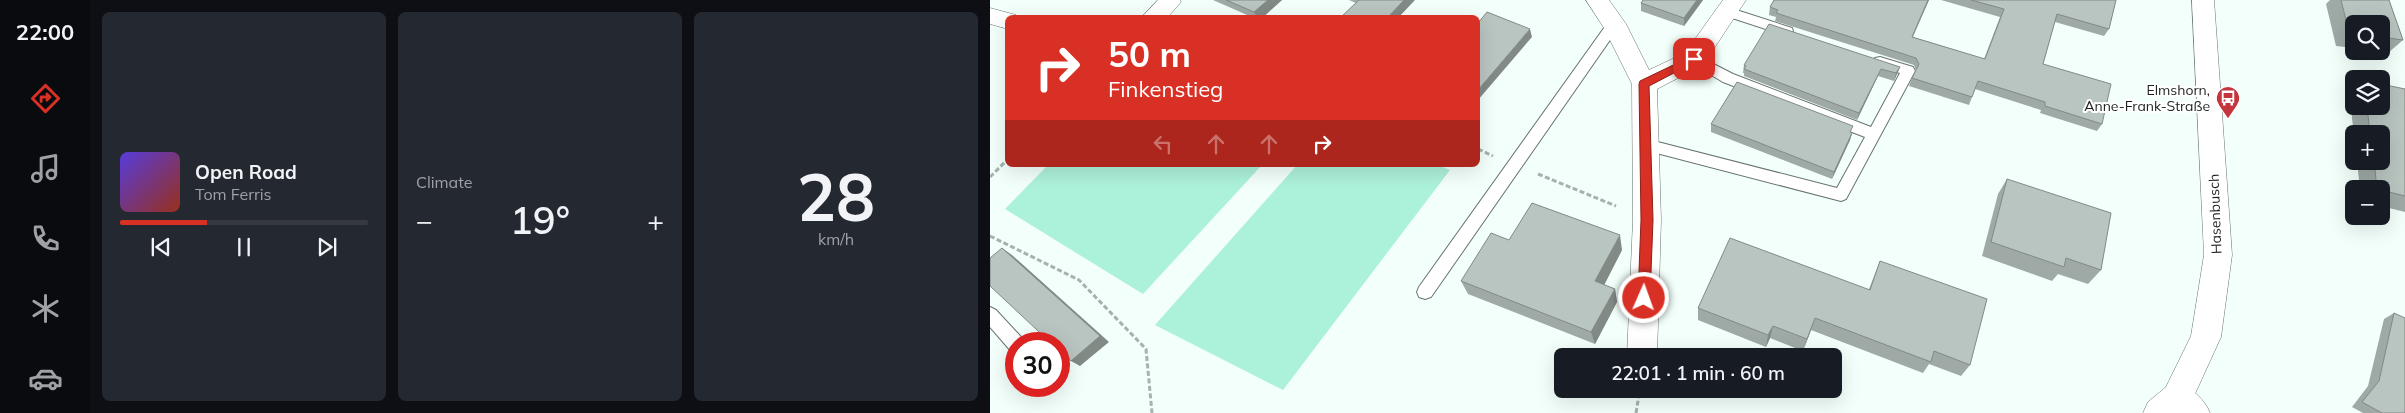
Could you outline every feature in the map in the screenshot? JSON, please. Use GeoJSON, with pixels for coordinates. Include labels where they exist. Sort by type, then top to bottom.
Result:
{"type":"FeatureCollection","features":[{"type":"Feature","properties":{"kind":"street"},"geometry":{"type":"LineString","coordinates":[[1597,0],[1614,24],[1644,84],[1647,220],[1642,348]]}},
{"type":"Feature","properties":{"kind":"street","name":"Hasenbusch"},"geometry":{"type":"LineString","coordinates":[[2177,408],[2206,337],[2218,255],[2203,0]]}},
{"type":"Feature","properties":{"kind":"street"},"geometry":{"type":"LineString","coordinates":[[1155,15],[1171,1]]}},
{"type":"Feature","properties":{"kind":"street"},"geometry":{"type":"LineString","coordinates":[[1644,84],[1694,59],[1731,6]]}},
{"type":"Feature","properties":{"kind":"street"},"geometry":{"type":"LineString","coordinates":[[990,16],[1005,20]]}},
{"type":"Feature","properties":{"kind":"lane"},"geometry":{"type":"LineString","coordinates":[[1731,6],[1799,35]]}},
{"type":"Feature","properties":{"kind":"lane"},"geometry":{"type":"LineString","coordinates":[[1425,292],[1614,24]]}},
{"type":"Feature","properties":{"kind":"lane"},"geometry":{"type":"LineString","coordinates":[[1646,145],[1841,195],[1908,71],[1863,56]]}},
{"type":"Feature","properties":{"kind":"lane"},"geometry":{"type":"LineString","coordinates":[[1694,59],[1728,78],[1874,134]]}},
{"type":"Feature","properties":{"kind":"lane"},"geometry":{"type":"LineString","coordinates":[[990,315],[1005,332]]}},
{"type":"Feature","properties":{"kind":"path"},"geometry":{"type":"LineString","coordinates":[[1480,150],[1647,220]]}},
{"type":"Feature","properties":{"kind":"path"},"geometry":{"type":"LineString","coordinates":[[990,177],[1005,162]]}},
{"type":"Feature","properties":{"kind":"path"},"geometry":{"type":"LineString","coordinates":[[990,236],[1079,280],[1146,349],[1152,413]]}},
{"type":"Feature","properties":{"kind":"path"},"geometry":{"type":"LineString","coordinates":[[1636,413],[1638,398]]}},
{"type":"Feature","properties":{"kind":"green space"},"geometry":{"type":"Polygon","coordinates":[[[1046,167],[1260,167],[1143,294],[1005,209],[1046,167]]]}},
{"type":"Feature","properties":{"kind":"green space"},"geometry":{"type":"Polygon","coordinates":[[[1295,167],[1442,167],[1450,170],[1283,390],[1155,325],[1295,167]]]}},
{"type":"Feature","properties":{"kind":"building"},"geometry":{"type":"Polygon","coordinates":[[[1226,0],[1268,0],[1254,12],[1226,0]]]}},
{"type":"Feature","properties":{"kind":"building"},"geometry":{"type":"Polygon","coordinates":[[[1359,0],[1404,0],[1390,15],[1343,15],[1359,0]]]}},
{"type":"Feature","properties":{"kind":"building"},"geometry":{"type":"Polygon","coordinates":[[[1643,0],[1697,0],[1684,18],[1641,3],[1643,0]]]}},
{"type":"Feature","properties":{"kind":"building"},"geometry":{"type":"Polygon","coordinates":[[[1774,0],[1928,0],[1912,37],[1985,59],[2004,9],[1971,0],[2116,0],[2109,29],[2057,14],[2043,64],[2111,84],[2102,124],[2045,106],[2045,102],[1978,81],[1972,97],[1912,78],[1919,64],[1916,58],[1776,13],[1778,10],[1770,7],[1774,0]]]}},
{"type":"Feature","properties":{"kind":"building"},"geometry":{"type":"Polygon","coordinates":[[[2341,0],[2389,0],[2403,40],[2390,38],[2390,15],[2345,16],[2341,0]]]}},
{"type":"Feature","properties":{"kind":"building"},"geometry":{"type":"Polygon","coordinates":[[[1487,12],[1530,29],[1480,88],[1480,21],[1487,12]]]}},
{"type":"Feature","properties":{"kind":"building"},"geometry":{"type":"Polygon","coordinates":[[[1769,24],[1900,67],[1896,73],[1881,69],[1859,113],[1744,69],[1746,66],[1744,65],[1769,24]]]}},
{"type":"Feature","properties":{"kind":"building"},"geometry":{"type":"Polygon","coordinates":[[[1737,82],[1853,126],[1850,132],[1852,133],[1834,172],[1711,124],[1737,82]]]}},
{"type":"Feature","properties":{"kind":"building"},"geometry":{"type":"Polygon","coordinates":[[[2390,86],[2405,89],[2405,196],[2390,192],[2390,180],[2376,180],[2375,170],[2390,170],[2390,125],[2369,125],[2368,115],[2390,115],[2390,86]]]}},
{"type":"Feature","properties":{"kind":"building"},"geometry":{"type":"Polygon","coordinates":[[[2007,179],[2111,213],[2101,270],[2066,258],[2064,267],[1991,242],[2007,179]]]}},
{"type":"Feature","properties":{"kind":"building"},"geometry":{"type":"Polygon","coordinates":[[[1532,203],[1620,235],[1595,281],[1615,289],[1591,332],[1461,281],[1491,233],[1509,240],[1532,203]]]}},
{"type":"Feature","properties":{"kind":"building"},"geometry":{"type":"Polygon","coordinates":[[[1730,238],[1870,290],[1880,261],[1987,299],[1970,365],[1934,351],[1931,362],[1815,318],[1807,339],[1773,326],[1768,335],[1698,308],[1730,238]]]}},
{"type":"Feature","properties":{"kind":"building"},"geometry":{"type":"Polygon","coordinates":[[[1002,248],[1100,336],[1071,361],[1070,332],[1039,332],[990,286],[990,258],[1002,248]]]}},
{"type":"Feature","properties":{"kind":"building"},"geometry":{"type":"Polygon","coordinates":[[[2394,313],[2405,318],[2405,413],[2382,413],[2362,402],[2379,381],[2394,313]]]}},
{"type":"Feature","properties":{"kind":"place","name":"Elmshorn, Anne-Frank-Straße"},"geometry":{"type":"Point","coordinates":[2228,119]}},
{"type":"Feature","properties":{"kind":"route"},"geometry":{"type":"LineString","coordinates":[[1644,298],[1647,220],[1644,84],[1694,59]]}}]}
